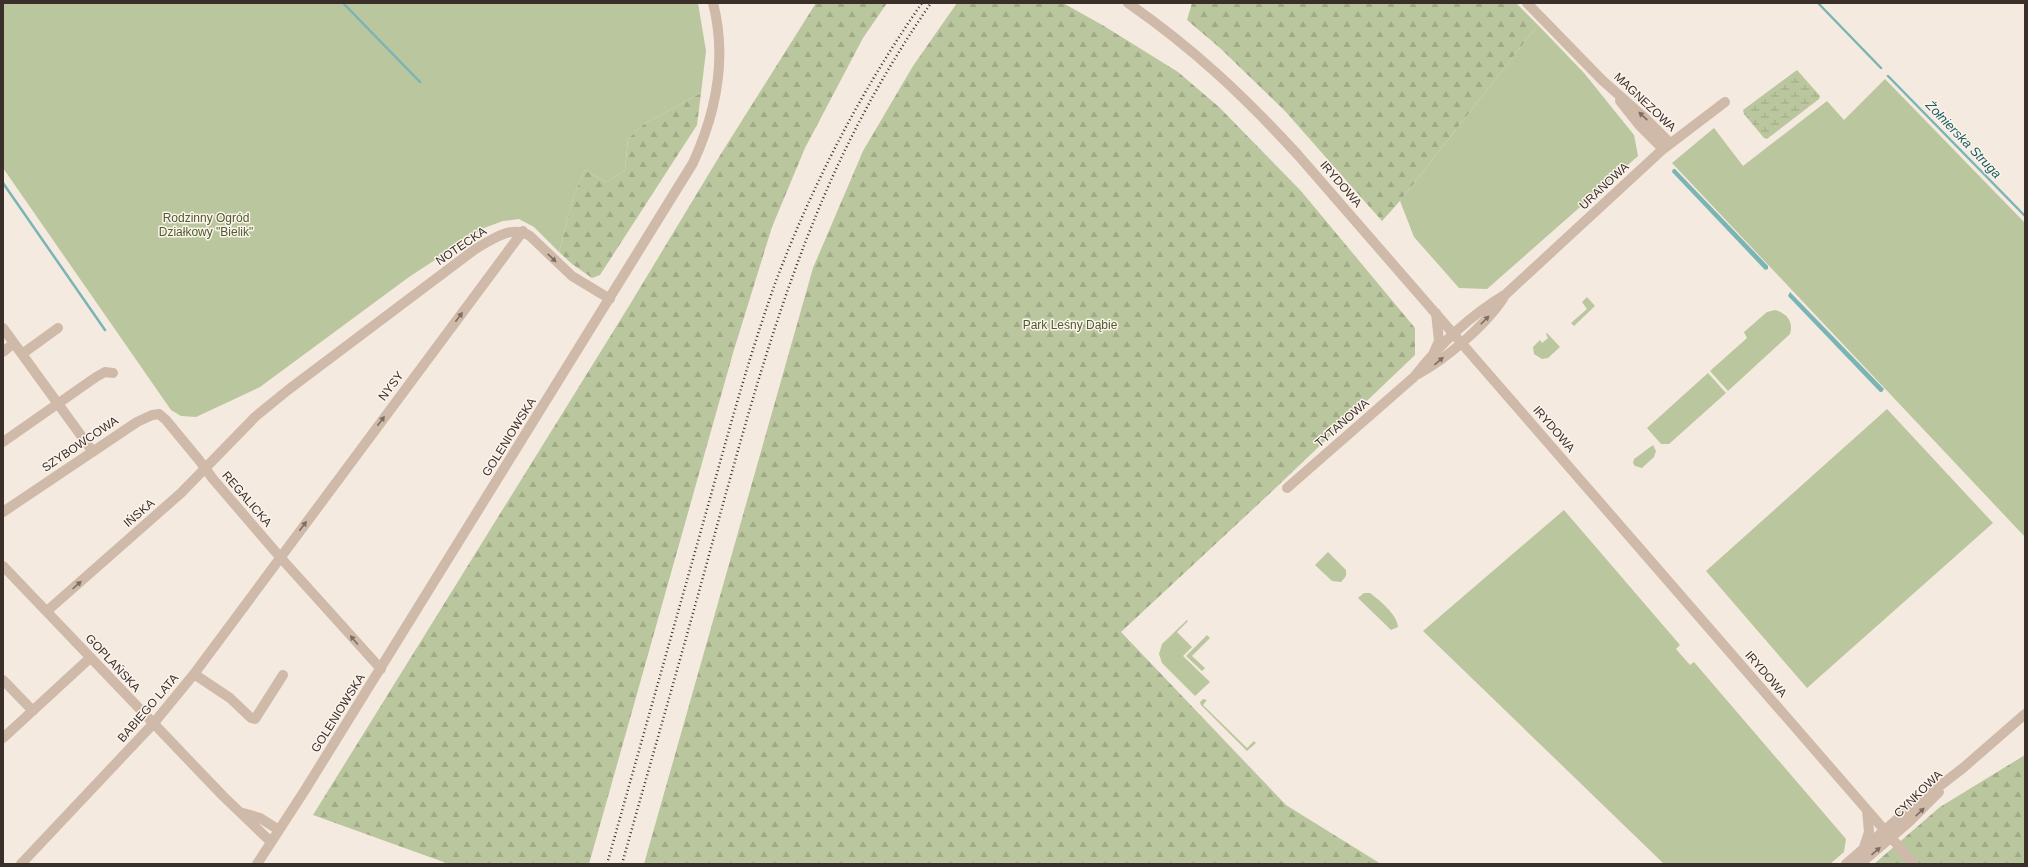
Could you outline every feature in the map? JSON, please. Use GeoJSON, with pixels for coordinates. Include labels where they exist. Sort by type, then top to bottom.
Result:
{"type":"FeatureCollection","features":[{"type":"Feature","properties":{"kind":"street","name":"GOLENIOWSKA"},"geometry":{"type":"LineString","coordinates":[[261,863],[271,842],[381,668],[693,163],[708,126],[716,97],[719,67],[718,37],[713,3]]}},
{"type":"Feature","properties":{"kind":"street","name":"IRYDOWA"},"geometry":{"type":"LineString","coordinates":[[1128,3],[1160,25],[1213,69],[1254,108],[1298,155],[1914,864]]}},
{"type":"Feature","properties":{"kind":"street","name":"IRYDOWA"},"geometry":{"type":"LineString","coordinates":[[1138,3],[1160,25]]}},
{"type":"Feature","properties":{"kind":"street","name":"MAGNEZOWA"},"geometry":{"type":"LineString","coordinates":[[1527,3],[1602,80],[1639,125],[1666,146]]}},
{"type":"Feature","properties":{"kind":"street","name":"URANOWA"},"geometry":{"type":"LineString","coordinates":[[1458,338],[1498,306],[1506,294],[1666,146],[1725,102]]}},
{"type":"Feature","properties":{"kind":"street"},"geometry":{"type":"LineString","coordinates":[[523,231],[572,276],[610,299]]}},
{"type":"Feature","properties":{"kind":"street","name":"NOTECKA"},"geometry":{"type":"LineString","coordinates":[[349,345],[474,250],[507,233],[523,231]]}},
{"type":"Feature","properties":{"kind":"street","name":"NYSY"},"geometry":{"type":"LineString","coordinates":[[280,557],[523,231]]}},
{"type":"Feature","properties":{"kind":"street","name":"TYTANOWA"},"geometry":{"type":"LineString","coordinates":[[1287,488],[1414,377],[1432,355],[1438,341],[1436,313]]}},
{"type":"Feature","properties":{"kind":"street"},"geometry":{"type":"LineString","coordinates":[[3,328],[93,452]]}},
{"type":"Feature","properties":{"kind":"street"},"geometry":{"type":"LineString","coordinates":[[22,354],[58,328]]}},
{"type":"Feature","properties":{"kind":"street","name":"TYTANOWA"},"geometry":{"type":"LineString","coordinates":[[1432,355],[1458,338]]}},
{"type":"Feature","properties":{"kind":"street","name":"TYTANOWA"},"geometry":{"type":"LineString","coordinates":[[1414,377],[1434,366],[1458,338]]}},
{"type":"Feature","properties":{"kind":"street"},"geometry":{"type":"LineString","coordinates":[[3,352],[14,343]]}},
{"type":"Feature","properties":{"kind":"street","name":"REGALICKA"},"geometry":{"type":"LineString","coordinates":[[349,345],[255,416],[206,469],[280,557],[381,668]]}},
{"type":"Feature","properties":{"kind":"street"},"geometry":{"type":"LineString","coordinates":[[3,442],[102,373],[113,373]]}},
{"type":"Feature","properties":{"kind":"street","name":"SZYBOWCOWA"},"geometry":{"type":"LineString","coordinates":[[3,512],[137,422],[152,415],[159,414],[166,420],[206,469]]}},
{"type":"Feature","properties":{"kind":"street","name":"IŃSKA"},"geometry":{"type":"LineString","coordinates":[[48,611],[112,553],[155,517],[206,469]]}},
{"type":"Feature","properties":{"kind":"street","name":"BABIEGO LATA"},"geometry":{"type":"LineString","coordinates":[[21,864],[153,724],[224,635],[280,557]]}},
{"type":"Feature","properties":{"kind":"street","name":"GOPLAŃSKA"},"geometry":{"type":"LineString","coordinates":[[3,566],[48,611],[90,658],[153,724],[271,842]]}},
{"type":"Feature","properties":{"kind":"street"},"geometry":{"type":"LineString","coordinates":[[3,738],[90,658]]}},
{"type":"Feature","properties":{"kind":"street"},"geometry":{"type":"LineString","coordinates":[[194,674],[230,698],[251,718],[255,718],[283,675]]}},
{"type":"Feature","properties":{"kind":"street"},"geometry":{"type":"LineString","coordinates":[[3,680],[33,711]]}},
{"type":"Feature","properties":{"kind":"street","name":"CYNKOWA"},"geometry":{"type":"LineString","coordinates":[[1888,834],[2025,714]]}},
{"type":"Feature","properties":{"kind":"street"},"geometry":{"type":"LineString","coordinates":[[1862,850],[1869,832],[1867,810]]}},
{"type":"Feature","properties":{"kind":"street","name":"GOPLAŃSKA"},"geometry":{"type":"LineString","coordinates":[[239,811],[260,818],[279,830]]}},
{"type":"Feature","properties":{"kind":"street"},"geometry":{"type":"LineString","coordinates":[[1846,864],[1862,850],[1888,834]]}},
{"type":"Feature","properties":{"kind":"street"},"geometry":{"type":"LineString","coordinates":[[1860,864],[1888,834]]}},
{"type":"Feature","properties":{"kind":"green space","name":"Rodzinny Ogród Działkowy \"Bielik\""},"geometry":{"type":"Polygon","coordinates":[[[3,3],[698,3],[706,51],[701,93],[644,124],[628,139],[625,170],[606,182],[585,170],[574,195],[559,252],[534,227],[519,219],[503,221],[484,228],[409,277],[260,387],[196,417],[181,416],[171,410],[3,168],[3,3]]]}},
{"type":"Feature","properties":{"kind":"green space"},"geometry":{"type":"Polygon","coordinates":[[[816,3],[887,3],[863,38],[805,148],[772,227],[733,353],[589,864],[449,864],[313,815],[629,306],[719,157],[816,3]]]}},
{"type":"Feature","properties":{"kind":"green space","name":"Park Leśny Dąbie"},"geometry":{"type":"Polygon","coordinates":[[[957,3],[1063,3],[1104,26],[1178,72],[1219,107],[1301,191],[1415,328],[1415,355],[1121,632],[1286,805],[1381,864],[644,864],[813,268],[863,151],[913,66],[957,3]]]}},
{"type":"Feature","properties":{"kind":"green space"},"geometry":{"type":"Polygon","coordinates":[[[1192,3],[1516,3],[1538,25],[1400,201],[1382,221],[1285,111],[1220,48],[1187,20],[1192,3]]]}},
{"type":"Feature","properties":{"kind":"green space"},"geometry":{"type":"Polygon","coordinates":[[[1538,25],[1584,73],[1634,135],[1638,156],[1487,289],[1459,288],[1414,237],[1400,201],[1538,25]]]}},
{"type":"Feature","properties":{"kind":"green space"},"geometry":{"type":"Polygon","coordinates":[[[1797,70],[1820,96],[1819,99],[1767,139],[1764,138],[1744,114],[1743,110],[1797,70]]]}},
{"type":"Feature","properties":{"kind":"green space"},"geometry":{"type":"Polygon","coordinates":[[[1885,79],[2025,223],[2025,537],[1672,163],[1714,128],[1743,166],[1827,101],[1844,120],[1885,79]]]}},
{"type":"Feature","properties":{"kind":"green space"},"geometry":{"type":"Polygon","coordinates":[[[701,93],[697,125],[600,275],[592,278],[572,264],[559,252],[574,195],[585,170],[606,182],[625,170],[628,139],[644,124],[701,93]]]}},
{"type":"Feature","properties":{"kind":"green space"},"geometry":{"type":"Polygon","coordinates":[[[1587,297],[1595,306],[1574,326],[1571,323],[1587,309],[1582,302],[1587,297]]]}},
{"type":"Feature","properties":{"kind":"green space"},"geometry":{"type":"Polygon","coordinates":[[[1775,310],[1786,315],[1790,321],[1790,334],[1728,391],[1710,371],[1747,338],[1744,332],[1767,312],[1775,310]]]}},
{"type":"Feature","properties":{"kind":"green space"},"geometry":{"type":"Polygon","coordinates":[[[1547,333],[1560,347],[1548,358],[1542,359],[1534,354],[1533,347],[1540,340],[1542,343],[1548,338],[1547,333]]]}},
{"type":"Feature","properties":{"kind":"green space"},"geometry":{"type":"Polygon","coordinates":[[[1708,373],[1726,393],[1669,444],[1661,444],[1647,428],[1708,373]]]}},
{"type":"Feature","properties":{"kind":"green space"},"geometry":{"type":"Polygon","coordinates":[[[1887,409],[1993,523],[1807,688],[1706,571],[1887,409]]]}},
{"type":"Feature","properties":{"kind":"green space"},"geometry":{"type":"Polygon","coordinates":[[[1653,445],[1656,451],[1654,457],[1642,468],[1635,466],[1633,463],[1634,459],[1653,445]]]}},
{"type":"Feature","properties":{"kind":"green space"},"geometry":{"type":"Polygon","coordinates":[[[1564,510],[1680,645],[1676,649],[1690,665],[1694,662],[1846,839],[1844,852],[1830,864],[1664,864],[1423,631],[1564,510]]]}},
{"type":"Feature","properties":{"kind":"green space"},"geometry":{"type":"Polygon","coordinates":[[[1328,552],[1346,570],[1346,576],[1341,582],[1332,581],[1315,565],[1328,552]]]}},
{"type":"Feature","properties":{"kind":"green space"},"geometry":{"type":"Polygon","coordinates":[[[1364,593],[1370,593],[1387,608],[1395,617],[1398,627],[1391,630],[1358,598],[1364,593]]]}},
{"type":"Feature","properties":{"kind":"green space"},"geometry":{"type":"Polygon","coordinates":[[[1187,620],[1188,621],[1177,632],[1192,647],[1183,656],[1210,682],[1195,696],[1162,663],[1159,654],[1162,644],[1187,620]]]}},
{"type":"Feature","properties":{"kind":"green space"},"geometry":{"type":"Polygon","coordinates":[[[1207,635],[1210,638],[1192,656],[1205,668],[1202,671],[1186,656],[1207,635]]]}},
{"type":"Feature","properties":{"kind":"green space"},"geometry":{"type":"Polygon","coordinates":[[[1203,699],[1207,700],[1203,705],[1247,748],[1254,741],[1256,743],[1247,751],[1201,705],[1200,702],[1203,699]]]}},
{"type":"Feature","properties":{"kind":"green space"},"geometry":{"type":"Polygon","coordinates":[[[2025,755],[2025,864],[1874,864],[1940,807],[2025,755]]]}},
{"type":"Feature","properties":{"kind":"water"},"geometry":{"type":"Polygon","coordinates":[[[1673,169],[1675,169],[1768,266],[1768,269],[1765,270],[1672,172],[1673,169]]]}},
{"type":"Feature","properties":{"kind":"water"},"geometry":{"type":"Polygon","coordinates":[[[1790,292],[1884,389],[1882,392],[1880,392],[1788,296],[1790,292]]]}},
{"type":"Feature","properties":{"kind":"waterway"},"geometry":{"type":"LineString","coordinates":[[343,3],[420,82]]}},
{"type":"Feature","properties":{"kind":"waterway","name":"Żołnierska Struga"},"geometry":{"type":"LineString","coordinates":[[1818,3],[1881,68]]}},
{"type":"Feature","properties":{"kind":"waterway","name":"Żołnierska Struga"},"geometry":{"type":"LineString","coordinates":[[1888,76],[2025,216]]}},
{"type":"Feature","properties":{"kind":"waterway"},"geometry":{"type":"LineString","coordinates":[[3,183],[105,330]]}},
{"type":"Feature","properties":{"kind":"railway"},"geometry":{"type":"LineString","coordinates":[[607,864],[736,407],[776,281],[806,208],[840,138],[879,69],[922,3]]}},
{"type":"Feature","properties":{"kind":"railway"},"geometry":{"type":"LineString","coordinates":[[622,864],[748,414],[789,285],[833,175],[858,124],[900,50],[931,3]]}}]}
